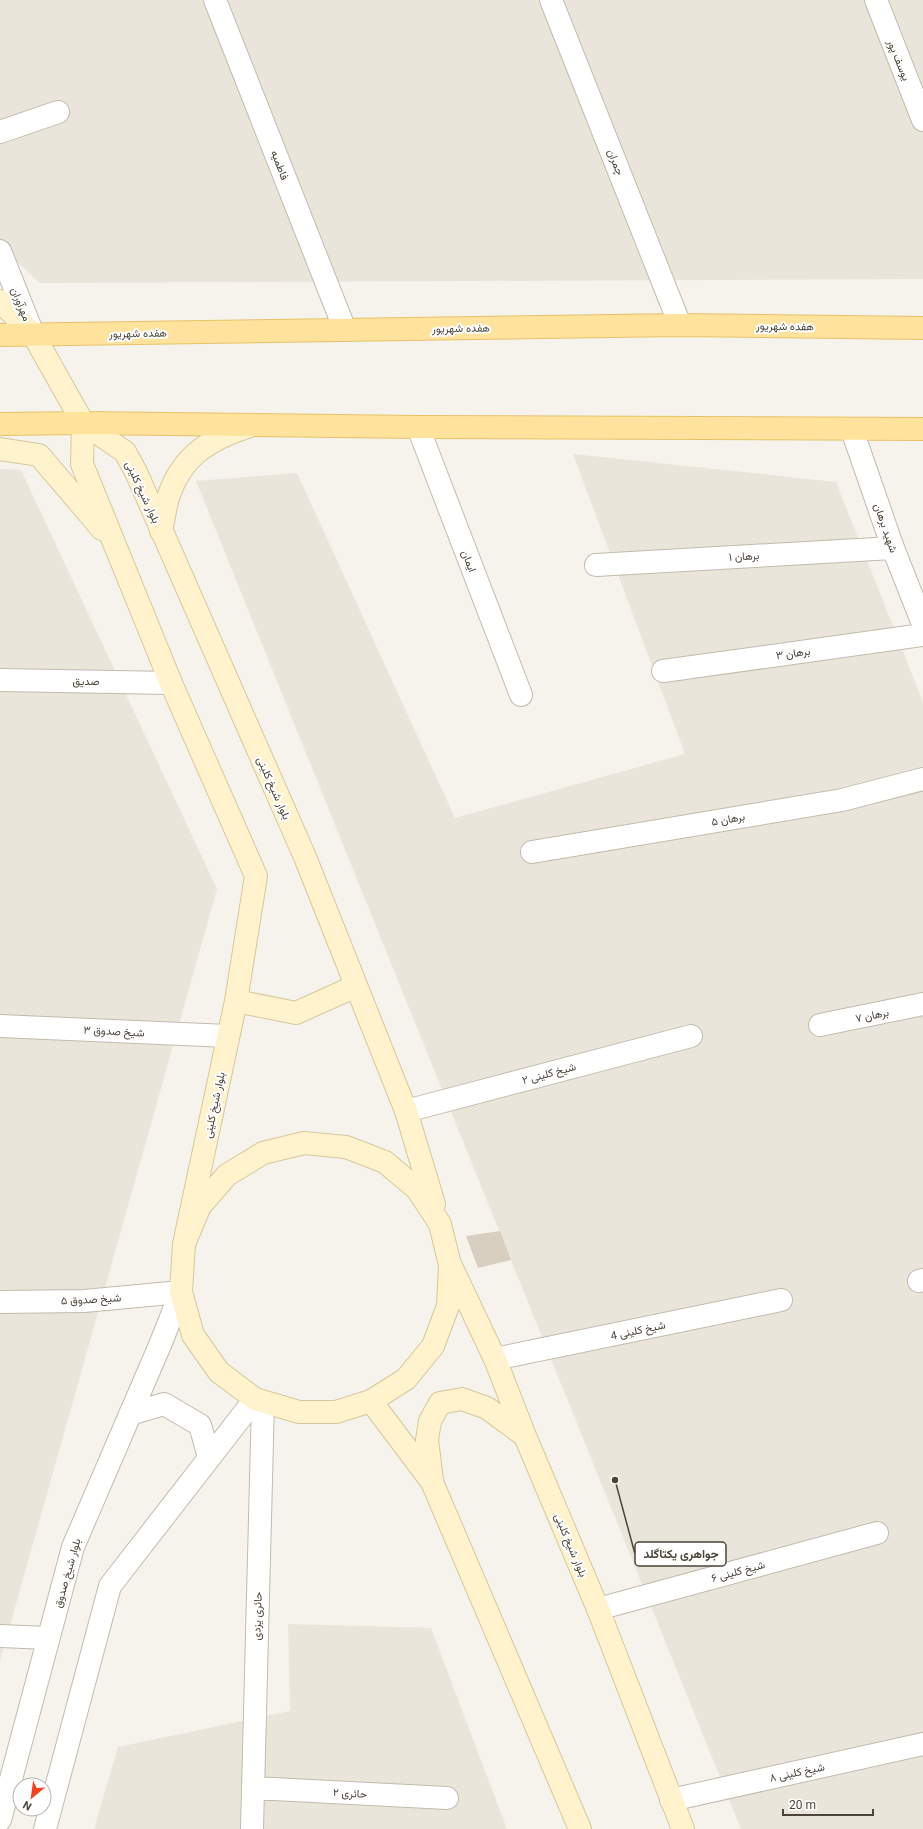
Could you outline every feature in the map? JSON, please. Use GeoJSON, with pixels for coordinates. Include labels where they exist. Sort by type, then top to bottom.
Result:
{"type":"FeatureCollection","features":[{"type":"Feature","properties":{"kind":"main road"},"geometry":{"type":"LineString","coordinates":[[0,301],[33,334],[83,423]]}},
{"type":"Feature","properties":{"kind":"main road","name":"هفده شهریور"},"geometry":{"type":"LineString","coordinates":[[0,335],[680,325],[923,328]]}},
{"type":"Feature","properties":{"kind":"main road"},"geometry":{"type":"LineString","coordinates":[[0,424],[83,423],[418,427],[852,430],[923,429]]}},
{"type":"Feature","properties":{"kind":"main road","name":"بلوار شیخ کلینی"},"geometry":{"type":"LineString","coordinates":[[83,423],[125,452],[136,472],[305,857],[406,1111],[440,1224],[450,1265],[495,1359],[525,1436],[598,1609],[683,1829]]}},
{"type":"Feature","properties":{"kind":"main road","name":"بلوار شیخ کلینی"},"geometry":{"type":"LineString","coordinates":[[83,423],[82,464],[171,683],[256,876],[236,1001],[184,1244]]}},
{"type":"Feature","properties":{"kind":"main road"},"geometry":{"type":"LineString","coordinates":[[161,531],[169,495],[183,466],[204,445],[230,432],[254,425]]}},
{"type":"Feature","properties":{"kind":"main road"},"geometry":{"type":"LineString","coordinates":[[0,449],[39,455],[114,544]]}},
{"type":"Feature","properties":{"kind":"main road"},"geometry":{"type":"LineString","coordinates":[[236,1001],[296,1013],[356,986]]}},
{"type":"Feature","properties":{"kind":"main road"},"geometry":{"type":"LineString","coordinates":[[440,1224],[417,1189],[385,1162],[346,1146],[304,1143],[263,1153],[228,1175],[200,1206],[184,1244],[181,1292],[193,1335],[219,1372],[259,1400],[299,1412],[336,1412],[371,1401],[406,1378],[433,1346],[448,1306],[450,1265]]}},
{"type":"Feature","properties":{"kind":"main road"},"geometry":{"type":"LineString","coordinates":[[432,1482],[427,1440],[430,1421],[440,1403],[462,1399],[487,1408],[525,1436]]}},
{"type":"Feature","properties":{"kind":"main road"},"geometry":{"type":"LineString","coordinates":[[371,1401],[432,1482],[580,1829]]}},
{"type":"Feature","properties":{"kind":"street","name":"فاطمیه"},"geometry":{"type":"LineString","coordinates":[[215,0],[345,330]]}},
{"type":"Feature","properties":{"kind":"street","name":"چمران"},"geometry":{"type":"LineString","coordinates":[[551,0],[680,325]]}},
{"type":"Feature","properties":{"kind":"street","name":"یوسف پور"},"geometry":{"type":"LineString","coordinates":[[876,0],[923,120]]}},
{"type":"Feature","properties":{"kind":"street"},"geometry":{"type":"LineString","coordinates":[[0,132],[58,112]]}},
{"type":"Feature","properties":{"kind":"street","name":"مهرآوران"},"geometry":{"type":"LineString","coordinates":[[0,252],[33,334]]}},
{"type":"Feature","properties":{"kind":"street","name":"ایمان"},"geometry":{"type":"LineString","coordinates":[[418,427],[521,695]]}},
{"type":"Feature","properties":{"kind":"street","name":"شهید برهان"},"geometry":{"type":"LineString","coordinates":[[852,430],[893,548],[923,624]]}},
{"type":"Feature","properties":{"kind":"street","name":"برهان ۱"},"geometry":{"type":"LineString","coordinates":[[596,565],[893,548]]}},
{"type":"Feature","properties":{"kind":"street","name":"برهان ۳"},"geometry":{"type":"LineString","coordinates":[[663,672],[923,635]]}},
{"type":"Feature","properties":{"kind":"street","name":"صدیق"},"geometry":{"type":"LineString","coordinates":[[0,680],[171,683]]}},
{"type":"Feature","properties":{"kind":"street","name":"برهان ۵"},"geometry":{"type":"LineString","coordinates":[[532,852],[842,800],[923,779]]}},
{"type":"Feature","properties":{"kind":"street","name":"برهان ۷"},"geometry":{"type":"LineString","coordinates":[[820,1025],[923,1004]]}},
{"type":"Feature","properties":{"kind":"street","name":"شیخ صدوق ۳"},"geometry":{"type":"LineString","coordinates":[[0,1026],[228,1036]]}},
{"type":"Feature","properties":{"kind":"street","name":"شیخ کلینی ۲"},"geometry":{"type":"LineString","coordinates":[[406,1111],[691,1036]]}},
{"type":"Feature","properties":{"kind":"street","name":"شیخ صدوق ۵"},"geometry":{"type":"LineString","coordinates":[[0,1302],[84,1301],[181,1292]]}},
{"type":"Feature","properties":{"kind":"street","name":"بلوار شیخ صدوق"},"geometry":{"type":"LineString","coordinates":[[0,1820],[73,1546],[181,1292]]}},
{"type":"Feature","properties":{"kind":"street","name":"شیخ کلینی 4"},"geometry":{"type":"LineString","coordinates":[[495,1359],[781,1300]]}},
{"type":"Feature","properties":{"kind":"street"},"geometry":{"type":"LineString","coordinates":[[45,1829],[110,1586],[209,1457],[259,1400]]}},
{"type":"Feature","properties":{"kind":"street","name":"حائری یزدی"},"geometry":{"type":"LineString","coordinates":[[252,1829],[259,1400]]}},
{"type":"Feature","properties":{"kind":"street"},"geometry":{"type":"LineString","coordinates":[[130,1414],[164,1404],[200,1425],[209,1457]]}},
{"type":"Feature","properties":{"kind":"street","name":"شیخ کلینی ۶"},"geometry":{"type":"LineString","coordinates":[[598,1609],[877,1533]]}},
{"type":"Feature","properties":{"kind":"street"},"geometry":{"type":"LineString","coordinates":[[0,1636],[48,1638]]}},
{"type":"Feature","properties":{"kind":"street","name":"شیخ کلینی ۸"},"geometry":{"type":"LineString","coordinates":[[671,1800],[923,1744]]}},
{"type":"Feature","properties":{"kind":"street","name":"حائری ۲"},"geometry":{"type":"LineString","coordinates":[[252,1788],[447,1798]]}},
{"type":"Feature","properties":{"kind":"shaded area"},"geometry":{"type":"Polygon","coordinates":[[[0,0],[923,0],[923,279],[40,283],[0,246],[0,0]]]}},
{"type":"Feature","properties":{"kind":"shaded area"},"geometry":{"type":"Polygon","coordinates":[[[573,454],[836,482],[923,702],[923,1829],[741,1829],[196,481],[297,473],[455,818],[685,754],[573,454]]]}},
{"type":"Feature","properties":{"kind":"shaded area"},"geometry":{"type":"Polygon","coordinates":[[[0,469],[21,470],[217,889],[0,1661],[0,469]]]}},
{"type":"Feature","properties":{"kind":"shaded area"},"geometry":{"type":"Polygon","coordinates":[[[288,1624],[431,1628],[507,1829],[94,1829],[118,1747],[290,1711],[288,1624]]]}},
{"type":"Feature","properties":{"kind":"building"},"geometry":{"type":"Polygon","coordinates":[[[500,1231],[511,1260],[478,1268],[466,1236],[500,1231]]]}},
{"type":"Feature","properties":{"kind":"place","name":"جواهری یکتاگلد"},"geometry":{"type":"Point","coordinates":[615,1480]}}]}
